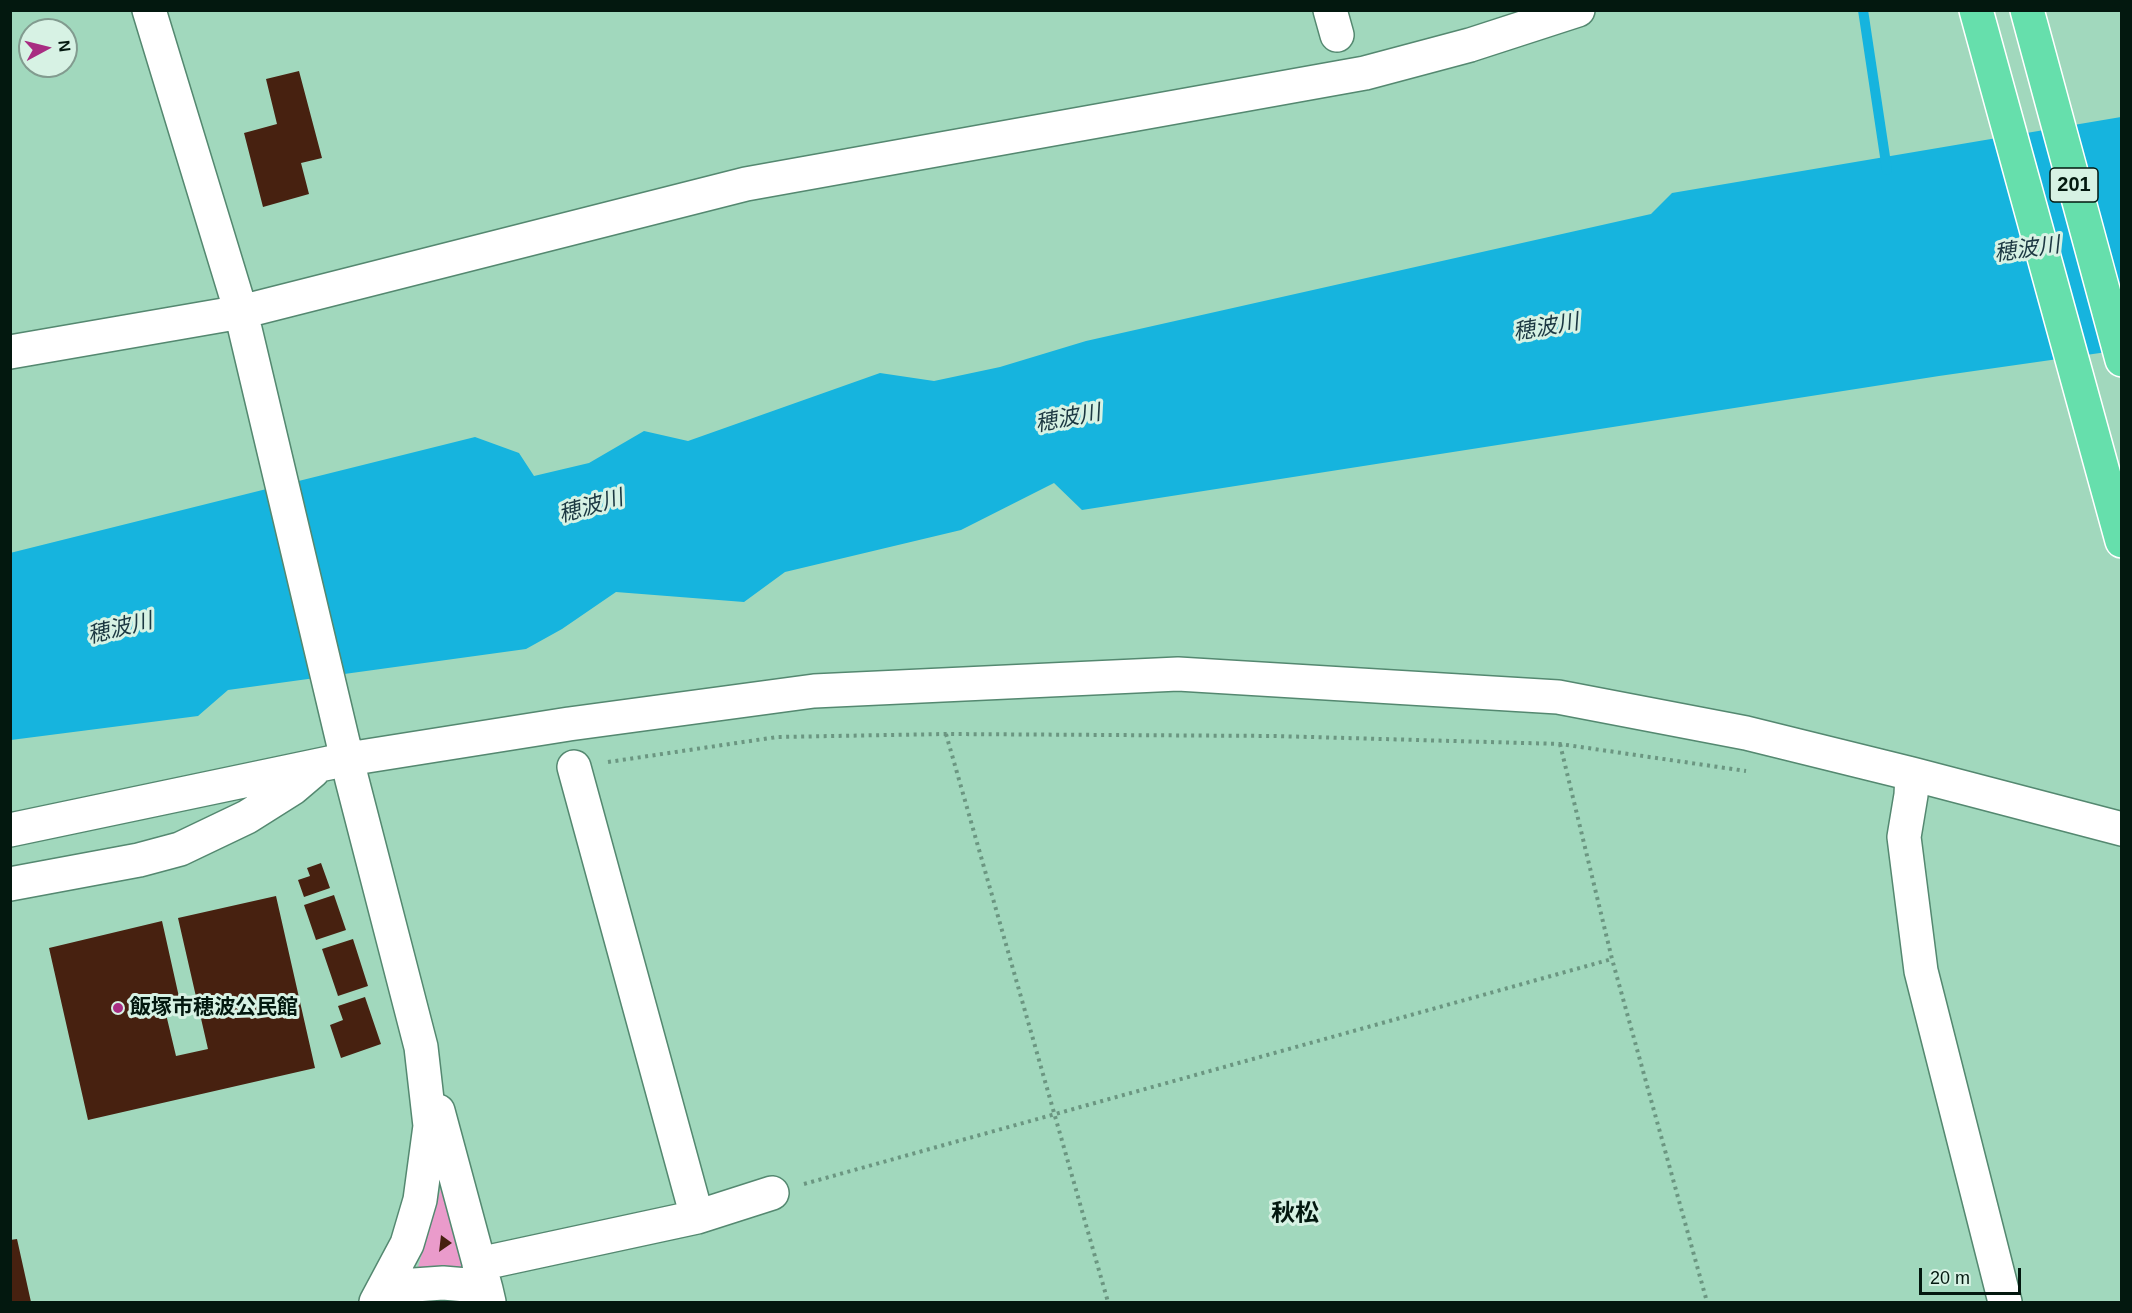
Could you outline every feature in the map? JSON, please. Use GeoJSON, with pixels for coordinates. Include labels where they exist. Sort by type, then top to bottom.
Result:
{"type":"FeatureCollection","features":[{"type":"Feature","properties":{"kind":"highway","name":"201"},"geometry":{"type":"LineString","coordinates":[[1976,10],[2121,541]]}},
{"type":"Feature","properties":{"kind":"highway","name":"201"},"geometry":{"type":"LineString","coordinates":[[2027,10],[2121,360]]}},
{"type":"Feature","properties":{"kind":"street"},"geometry":{"type":"LineString","coordinates":[[149,10],[240,312],[338,756],[421,1047],[485,1285]]}},
{"type":"Feature","properties":{"kind":"street"},"geometry":{"type":"LineString","coordinates":[[10,352],[240,312],[746,184],[1365,73],[1470,45],[1578,10]]}},
{"type":"Feature","properties":{"kind":"street"},"geometry":{"type":"LineString","coordinates":[[10,830],[338,756],[569,723],[813,691],[1178,674],[1558,697],[1746,733],[2121,829]]}},
{"type":"Feature","properties":{"kind":"street"},"geometry":{"type":"LineString","coordinates":[[10,884],[139,860],[180,849],[247,817],[338,756]]}},
{"type":"Feature","properties":{"kind":"street"},"geometry":{"type":"LineString","coordinates":[[574,767],[697,1217]]}},
{"type":"Feature","properties":{"kind":"street"},"geometry":{"type":"LineString","coordinates":[[1912,774],[1904,837],[1922,971],[2005,1302]]}},
{"type":"Feature","properties":{"kind":"street"},"geometry":{"type":"LineString","coordinates":[[377,1300],[407,1244],[420,1200],[430,1126],[421,1047]]}},
{"type":"Feature","properties":{"kind":"street"},"geometry":{"type":"LineString","coordinates":[[377,1300],[414,1285],[443,1283],[485,1285],[772,1193]]}},
{"type":"Feature","properties":{"kind":"path"},"geometry":{"type":"LineString","coordinates":[[946,734],[1108,1302]]}},
{"type":"Feature","properties":{"kind":"path"},"geometry":{"type":"LineString","coordinates":[[574,767],[777,736],[946,734],[1275,736],[1560,744],[1747,771]]}},
{"type":"Feature","properties":{"kind":"path"},"geometry":{"type":"LineString","coordinates":[[1560,744],[1612,958],[1707,1302]]}},
{"type":"Feature","properties":{"kind":"path"},"geometry":{"type":"LineString","coordinates":[[772,1193],[1612,958]]}},
{"type":"Feature","properties":{"kind":"shaded area"},"geometry":{"type":"Polygon","coordinates":[[[444,1178],[471,1275],[416,1274],[444,1178]]]}},
{"type":"Feature","properties":{"kind":"water","name":"穂波川"},"geometry":{"type":"Polygon","coordinates":[[[2121,117],[2121,350],[1939,376],[1082,510],[1054,483],[961,530],[785,572],[744,602],[616,592],[562,629],[526,649],[228,690],[198,716],[11,740],[10,553],[475,437],[519,453],[534,476],[589,463],[644,431],[688,441],[880,373],[934,381],[1000,367],[1086,341],[1651,214],[1672,193],[2121,117]]]}},
{"type":"Feature","properties":{"kind":"building"},"geometry":{"type":"Polygon","coordinates":[[[299,71],[322,158],[301,163],[309,194],[263,207],[244,133],[277,124],[266,79],[299,71]]]}},
{"type":"Feature","properties":{"kind":"building"},"geometry":{"type":"Polygon","coordinates":[[[321,863],[330,888],[304,897],[298,880],[310,876],[307,868],[321,863]]]}},
{"type":"Feature","properties":{"kind":"building"},"geometry":{"type":"Polygon","coordinates":[[[334,895],[346,930],[316,940],[304,905],[334,895]]]}},
{"type":"Feature","properties":{"kind":"building","name":"飯塚市穂波公民館"},"geometry":{"type":"Polygon","coordinates":[[[276,896],[315,1068],[88,1120],[49,948],[162,921],[181,1006],[165,1010],[176,1056],[208,1049],[178,918],[276,896]]]}},
{"type":"Feature","properties":{"kind":"building"},"geometry":{"type":"Polygon","coordinates":[[[353,939],[368,986],[338,996],[322,949],[353,939]]]}},
{"type":"Feature","properties":{"kind":"building"},"geometry":{"type":"Polygon","coordinates":[[[365,997],[381,1044],[341,1058],[330,1025],[343,1020],[338,1006],[365,997]]]}},
{"type":"Feature","properties":{"kind":"building"},"geometry":{"type":"Polygon","coordinates":[[[441,1235],[452,1243],[439,1252],[441,1235]]]}},
{"type":"Feature","properties":{"kind":"building"},"geometry":{"type":"Polygon","coordinates":[[[17,1239],[31,1302],[10,1302],[10,1240],[17,1239]]]}},
{"type":"Feature","properties":{"kind":"waterway"},"geometry":{"type":"LineString","coordinates":[[1863,10],[1887,170]]}},
{"type":"Feature","properties":{"kind":"place","name":"飯塚市穂波公民館"},"geometry":{"type":"Point","coordinates":[118,1008]}},
{"type":"Feature","properties":{"kind":"district","name":"秋松"},"geometry":{"type":"Point","coordinates":[1295,1214]}}]}
